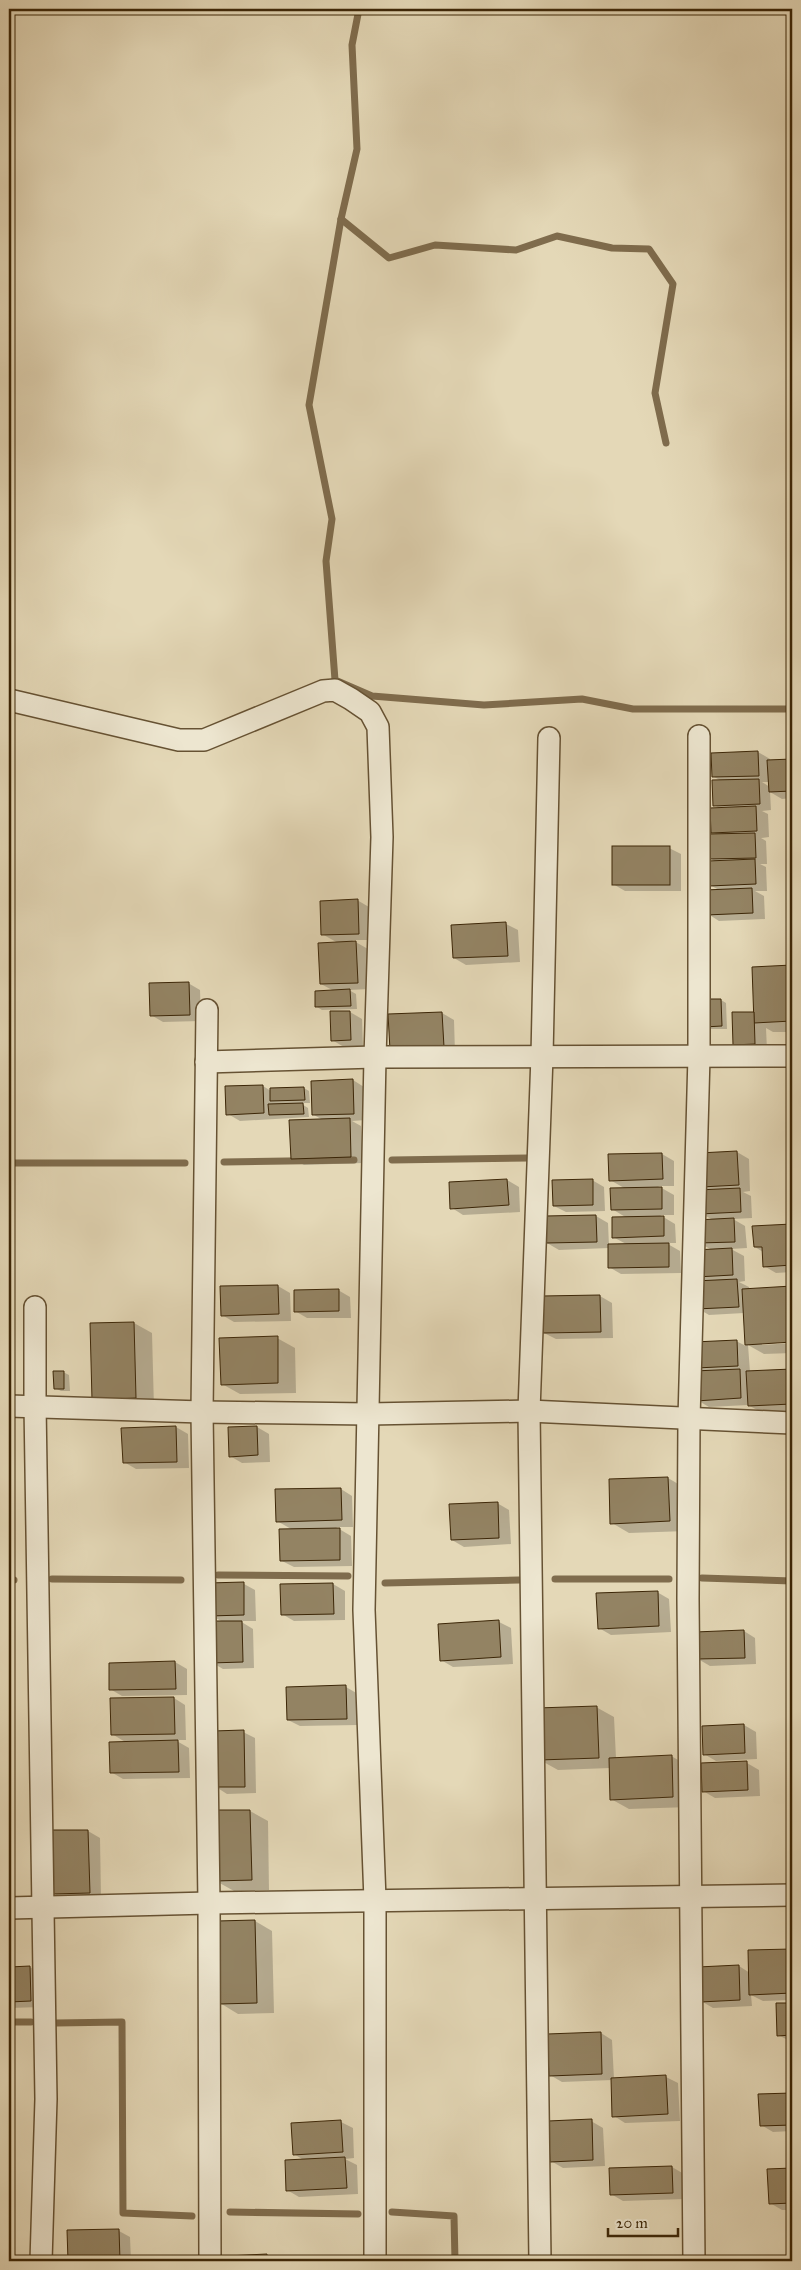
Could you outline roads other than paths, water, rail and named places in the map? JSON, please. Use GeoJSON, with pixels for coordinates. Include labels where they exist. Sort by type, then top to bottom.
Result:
{"type":"FeatureCollection","features":[{"type":"Feature","properties":{"kind":"street"},"geometry":{"type":"LineString","coordinates":[[9,700],[179,740],[204,740],[323,691],[335,690],[370,712],[378,727],[382,837],[375,1057],[364,1610],[375,1900],[375,2261]]}},
{"type":"Feature","properties":{"kind":"street"},"geometry":{"type":"LineString","coordinates":[[694,2261],[688,1599],[689,1419],[699,1056],[698,736]]}},
{"type":"Feature","properties":{"kind":"street"},"geometry":{"type":"LineString","coordinates":[[540,2261],[529,1411],[542,1056],[549,738]]}},
{"type":"Feature","properties":{"kind":"street"},"geometry":{"type":"LineString","coordinates":[[206,1010],[202,1412],[209,1903],[210,2261]]}},
{"type":"Feature","properties":{"kind":"street"},"geometry":{"type":"LineString","coordinates":[[206,1062],[375,1057],[792,1056]]}},
{"type":"Feature","properties":{"kind":"street"},"geometry":{"type":"LineString","coordinates":[[35,1307],[46,2099],[41,2261]]}},
{"type":"Feature","properties":{"kind":"street"},"geometry":{"type":"LineString","coordinates":[[9,1406],[202,1412],[369,1414],[529,1411],[792,1423]]}},
{"type":"Feature","properties":{"kind":"street"},"geometry":{"type":"LineString","coordinates":[[9,1908],[375,1900],[792,1896]]}},
{"type":"Feature","properties":{"kind":"waterway"},"geometry":{"type":"LineString","coordinates":[[359,9],[352,45],[357,149],[341,219],[309,405],[332,519],[326,561],[335,680],[372,696],[484,705],[582,699],[633,709],[792,709]]}},
{"type":"Feature","properties":{"kind":"waterway"},"geometry":{"type":"LineString","coordinates":[[341,219],[389,258],[435,245],[516,250],[557,236],[612,248],[649,249],[673,284],[655,393],[666,443]]}},
{"type":"Feature","properties":{"kind":"waterway"},"geometry":{"type":"LineString","coordinates":[[392,1160],[528,1158]]}},
{"type":"Feature","properties":{"kind":"waterway"},"geometry":{"type":"LineString","coordinates":[[224,1162],[354,1160]]}},
{"type":"Feature","properties":{"kind":"waterway"},"geometry":{"type":"LineString","coordinates":[[9,1163],[185,1163]]}},
{"type":"Feature","properties":{"kind":"waterway"},"geometry":{"type":"LineString","coordinates":[[218,1575],[348,1576]]}},
{"type":"Feature","properties":{"kind":"waterway"},"geometry":{"type":"LineString","coordinates":[[702,1578],[792,1581]]}},
{"type":"Feature","properties":{"kind":"waterway"},"geometry":{"type":"LineString","coordinates":[[52,1579],[181,1580]]}},
{"type":"Feature","properties":{"kind":"waterway"},"geometry":{"type":"LineString","coordinates":[[555,1579],[669,1579]]}},
{"type":"Feature","properties":{"kind":"waterway"},"geometry":{"type":"LineString","coordinates":[[9,1580],[14,1580]]}},
{"type":"Feature","properties":{"kind":"waterway"},"geometry":{"type":"LineString","coordinates":[[385,1583],[519,1580]]}},
{"type":"Feature","properties":{"kind":"waterway"},"geometry":{"type":"LineString","coordinates":[[9,2022],[31,2022]]}},
{"type":"Feature","properties":{"kind":"waterway"},"geometry":{"type":"LineString","coordinates":[[56,2023],[122,2022],[123,2213],[192,2216]]}},
{"type":"Feature","properties":{"kind":"waterway"},"geometry":{"type":"LineString","coordinates":[[230,2212],[358,2214]]}},
{"type":"Feature","properties":{"kind":"waterway"},"geometry":{"type":"LineString","coordinates":[[392,2212],[454,2216],[455,2261]]}}]}
